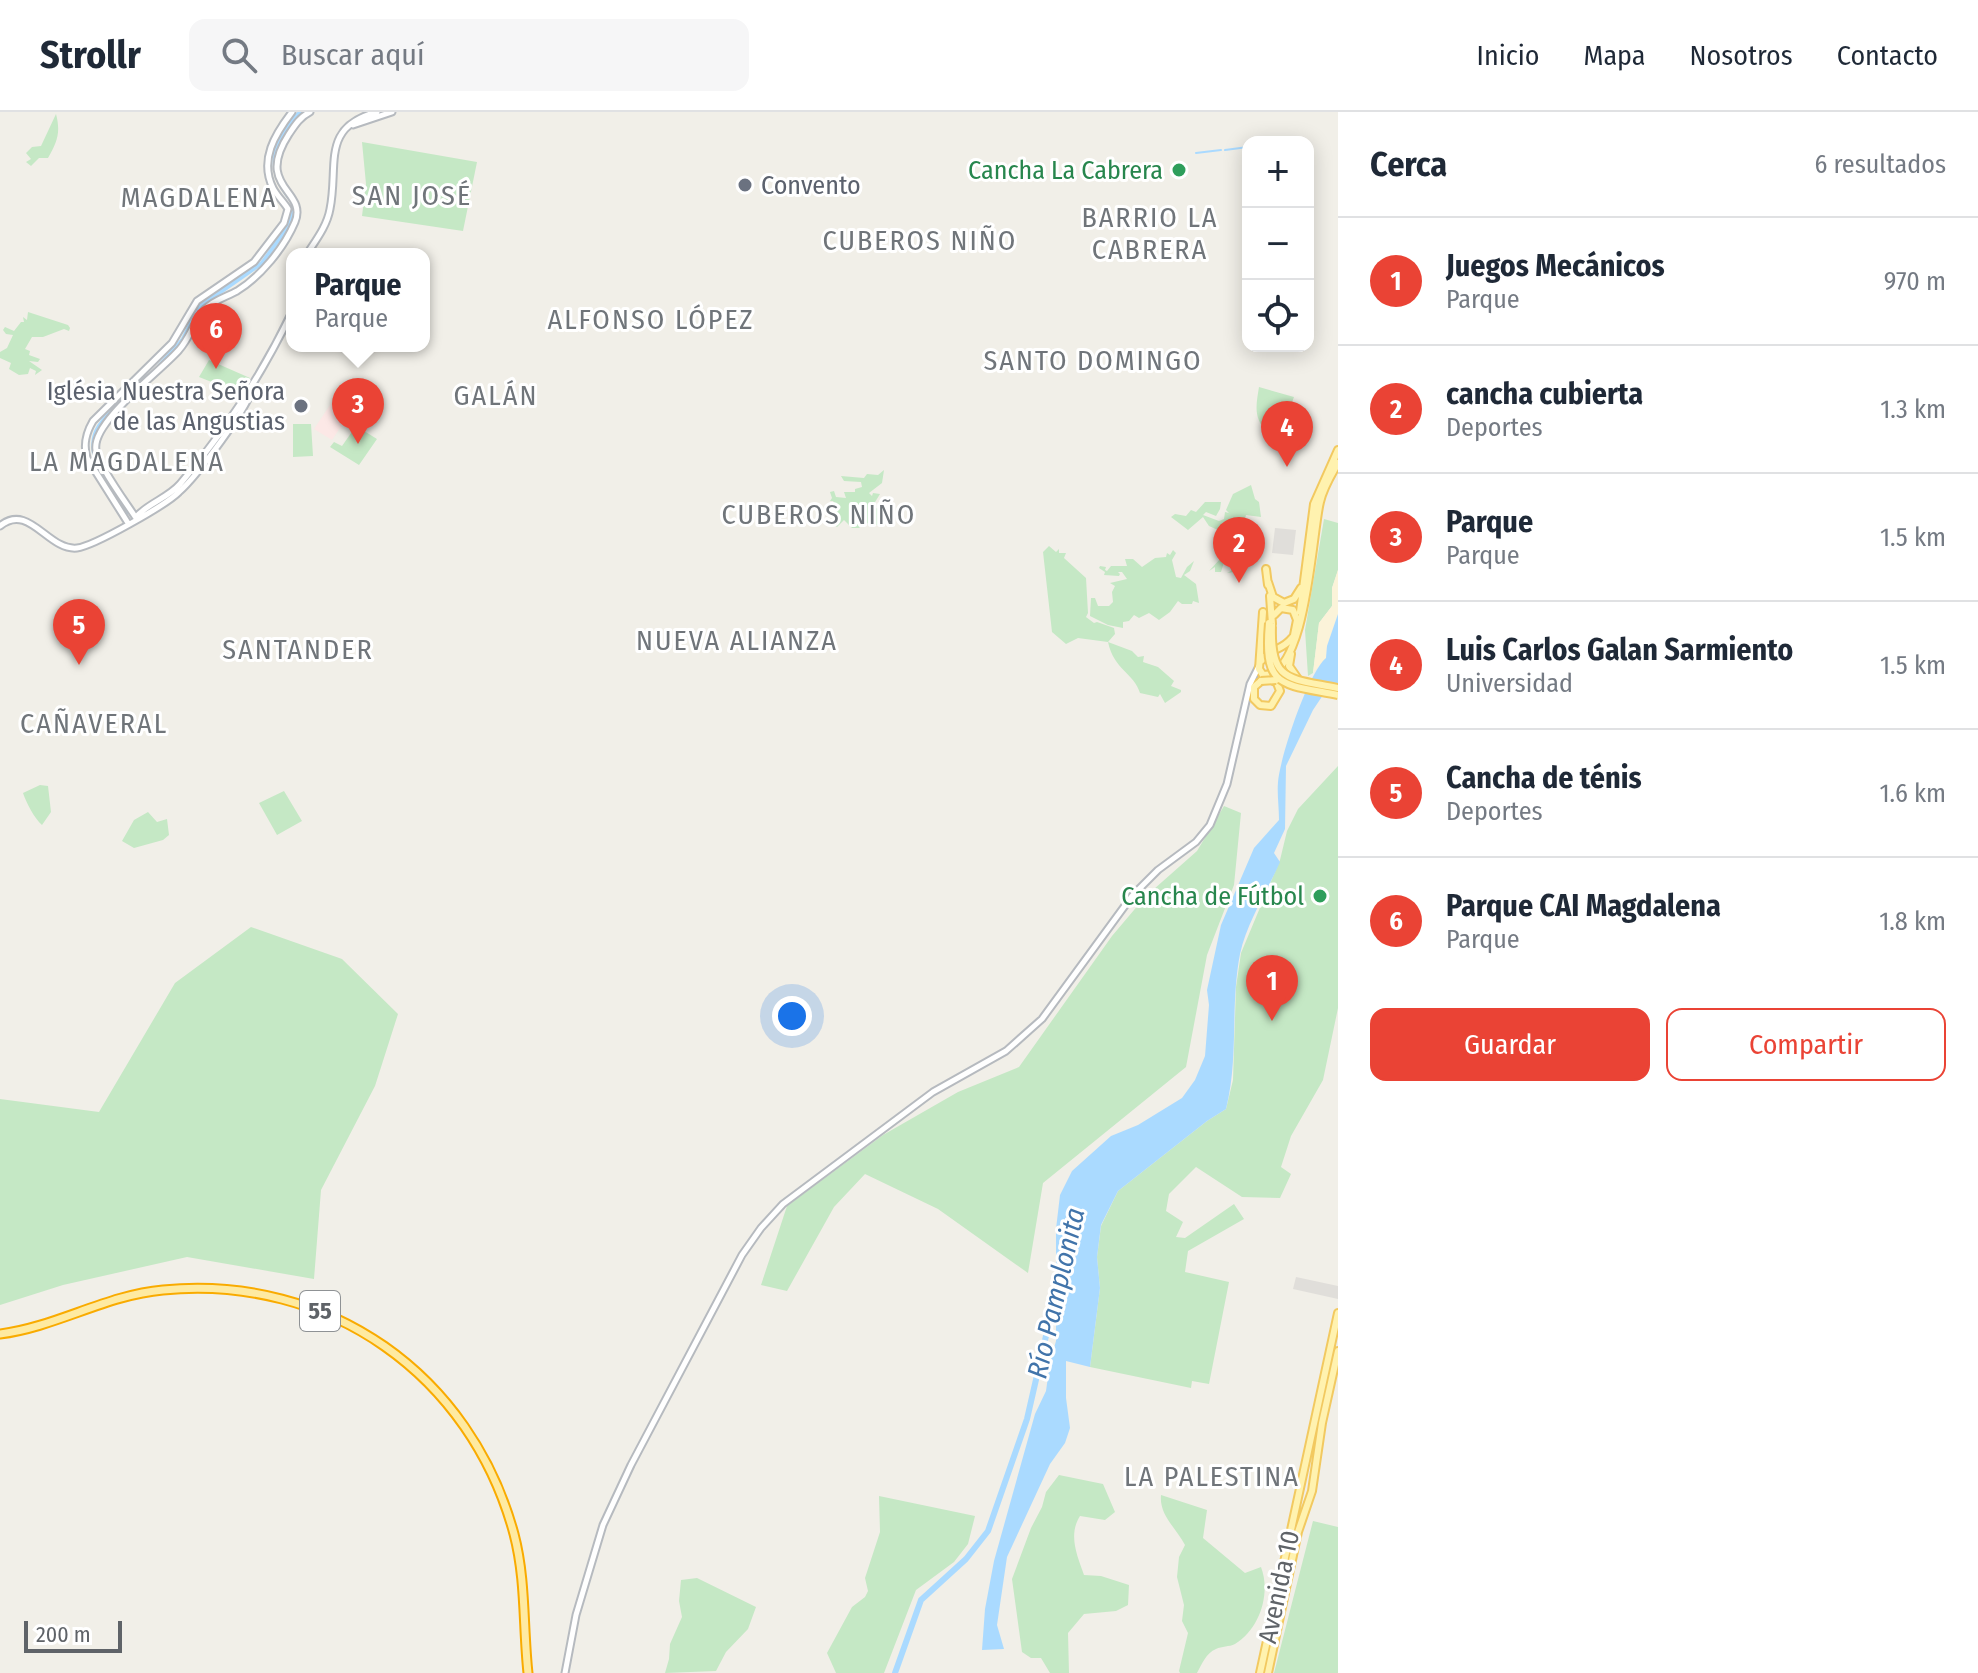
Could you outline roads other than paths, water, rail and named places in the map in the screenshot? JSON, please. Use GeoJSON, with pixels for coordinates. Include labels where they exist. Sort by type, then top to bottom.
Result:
{"type":"FeatureCollection","features":[{"type":"Feature","properties":{"kind":"highway","name":"55"},"geometry":{"type":"LineString","coordinates":[[0,1334],[26,1331],[97,1304],[139,1293],[214,1288],[251,1292],[312,1307],[346,1322],[379,1342],[421,1375],[450,1407],[482,1452],[499,1489],[520,1564],[528,1673]]}},
{"type":"Feature","properties":{"kind":"main road"},"geometry":{"type":"LineString","coordinates":[[128,523],[87,458],[85,446],[88,431],[93,421],[170,345],[195,303],[252,264],[286,219],[288,209],[273,187],[268,164],[272,142],[292,112]]}},
{"type":"Feature","properties":{"kind":"main road"},"geometry":{"type":"LineString","coordinates":[[136,518],[99,459],[96,442],[107,422],[181,348],[206,308],[255,277],[293,226],[297,205],[280,182],[277,160],[293,128],[310,112]]}},
{"type":"Feature","properties":{"kind":"main road"},"geometry":{"type":"LineString","coordinates":[[310,248],[330,212],[333,154],[345,129],[356,119],[377,112]]}},
{"type":"Feature","properties":{"kind":"main road"},"geometry":{"type":"LineString","coordinates":[[345,129],[392,112]]}},
{"type":"Feature","properties":{"kind":"main road"},"geometry":{"type":"LineString","coordinates":[[0,526],[9,520],[25,521],[56,541],[74,548],[100,541],[136,518],[179,486],[253,386],[286,325]]}},
{"type":"Feature","properties":{"kind":"main road"},"geometry":{"type":"LineString","coordinates":[[1249,690],[1254,681],[1279,670],[1296,636],[1316,497],[1338,450]]}},
{"type":"Feature","properties":{"kind":"main road"},"geometry":{"type":"LineString","coordinates":[[1299,680],[1290,670],[1288,662],[1307,593],[1319,505],[1338,463]]}},
{"type":"Feature","properties":{"kind":"main road"},"geometry":{"type":"LineString","coordinates":[[1266,569],[1271,648],[1275,663],[1284,674],[1299,680],[1338,688]]}},
{"type":"Feature","properties":{"kind":"main road"},"geometry":{"type":"LineString","coordinates":[[1267,585],[1275,600],[1288,602],[1298,594],[1305,575]]}},
{"type":"Feature","properties":{"kind":"main road"},"geometry":{"type":"LineString","coordinates":[[1260,664],[1273,650],[1285,646],[1296,636],[1297,620],[1293,610],[1280,609],[1271,622],[1267,657],[1272,671],[1284,682]]}},
{"type":"Feature","properties":{"kind":"main road"},"geometry":{"type":"LineString","coordinates":[[565,1673],[587,1572],[608,1513],[737,1263],[761,1228],[783,1204],[933,1092],[1006,1051],[1042,1019],[1132,896],[1158,870],[1196,842],[1210,825],[1231,772],[1249,690],[1260,664],[1263,612]]}},
{"type":"Feature","properties":{"kind":"main road"},"geometry":{"type":"LineString","coordinates":[[1273,650],[1282,652],[1283,660]]}},
{"type":"Feature","properties":{"kind":"main road"},"geometry":{"type":"LineString","coordinates":[[1260,664],[1264,675],[1277,683],[1280,693],[1271,706],[1260,705],[1253,693],[1256,684],[1266,679],[1284,682],[1338,695]]}},
{"type":"Feature","properties":{"kind":"main road","name":"Avenida 10"},"geometry":{"type":"LineString","coordinates":[[1260,1673],[1338,1313]]}},
{"type":"Feature","properties":{"kind":"main road","name":"Avenida 10"},"geometry":{"type":"LineString","coordinates":[[1268,1673],[1298,1532],[1312,1491],[1322,1423],[1338,1351]]}},
{"type":"Feature","properties":{"kind":"main road"},"geometry":{"type":"LineString","coordinates":[[1303,1477],[1314,1479]]}},
{"type":"Feature","properties":{"kind":"main road"},"geometry":{"type":"LineString","coordinates":[[1301,1489],[1306,1487],[1312,1491]]}},
{"type":"Feature","properties":{"kind":"water"},"geometry":{"type":"Polygon","coordinates":[[[1338,614],[1338,690],[1327,689],[1313,710],[1286,766],[1285,829],[1274,853],[1280,862],[1252,919],[1240,954],[1232,1070],[1226,1109],[1118,1191],[1101,1225],[1097,1257],[1100,1288],[1090,1367],[1066,1361],[1070,1428],[1007,1557],[997,1625],[1004,1649],[982,1650],[985,1609],[994,1561],[1035,1414],[1046,1391],[1056,1341],[1056,1229],[1060,1195],[1072,1171],[1111,1136],[1138,1125],[1182,1098],[1195,1080],[1205,1056],[1209,1005],[1207,990],[1221,925],[1254,848],[1279,820],[1278,782],[1284,754],[1303,697],[1326,658],[1338,614]]]}},
{"type":"Feature","properties":{"kind":"waterway"},"geometry":{"type":"LineString","coordinates":[[290,199],[277,176],[275,154],[283,133],[300,112]]}},
{"type":"Feature","properties":{"kind":"waterway"},"geometry":{"type":"LineString","coordinates":[[1225,150],[1242,148]]}},
{"type":"Feature","properties":{"kind":"waterway"},"geometry":{"type":"LineString","coordinates":[[1196,153],[1221,150]]}},
{"type":"Feature","properties":{"kind":"waterway"},"geometry":{"type":"LineString","coordinates":[[159,366],[183,339],[199,307],[262,263],[290,224],[294,207]]}},
{"type":"Feature","properties":{"kind":"waterway"},"geometry":{"type":"LineString","coordinates":[[115,408],[96,430],[93,451],[126,513]]}},
{"type":"Feature","properties":{"kind":"waterway","name":"Río Pamplonita"},"geometry":{"type":"LineString","coordinates":[[895,1673],[921,1600],[966,1559],[988,1531],[1027,1419],[1059,1279]]}},
{"type":"Feature","properties":{"kind":"place","name":"Cancha La Cabrera"},"geometry":{"type":"Point","coordinates":[1179,170]}},
{"type":"Feature","properties":{"kind":"place","name":"Convento"},"geometry":{"type":"Point","coordinates":[745,185]}},
{"type":"Feature","properties":{"kind":"place","name":"Parque CAI Magdalena"},"geometry":{"type":"Point","coordinates":[216,369]}},
{"type":"Feature","properties":{"kind":"place","name":"Iglésia Nuestra Señora de las Angustias"},"geometry":{"type":"Point","coordinates":[301,406]}},
{"type":"Feature","properties":{"kind":"place","name":"Parque"},"geometry":{"type":"Point","coordinates":[358,444]}},
{"type":"Feature","properties":{"kind":"place","name":"Luis Carlos Galan Sarmiento"},"geometry":{"type":"Point","coordinates":[1287,467]}},
{"type":"Feature","properties":{"kind":"place","name":"cancha cubierta"},"geometry":{"type":"Point","coordinates":[1239,583]}},
{"type":"Feature","properties":{"kind":"place","name":"Cancha de ténis"},"geometry":{"type":"Point","coordinates":[79,665]}},
{"type":"Feature","properties":{"kind":"place","name":"Cancha de Fútbol"},"geometry":{"type":"Point","coordinates":[1320,896]}},
{"type":"Feature","properties":{"kind":"place","name":"Juegos Mecánicos"},"geometry":{"type":"Point","coordinates":[1272,1021]}},
{"type":"Feature","properties":{"kind":"district","name":"SAN JOSÉ"},"geometry":{"type":"Point","coordinates":[412,195]}},
{"type":"Feature","properties":{"kind":"district","name":"MAGDALENA"},"geometry":{"type":"Point","coordinates":[199,197]}},
{"type":"Feature","properties":{"kind":"district","name":"BARRIO LA CABRERA"},"geometry":{"type":"Point","coordinates":[1150,233]}},
{"type":"Feature","properties":{"kind":"district","name":"CUBEROS NIÑO"},"geometry":{"type":"Point","coordinates":[920,240]}},
{"type":"Feature","properties":{"kind":"district","name":"ALFONSO LÓPEZ"},"geometry":{"type":"Point","coordinates":[651,319]}},
{"type":"Feature","properties":{"kind":"district","name":"SANTO DOMINGO"},"geometry":{"type":"Point","coordinates":[1093,360]}},
{"type":"Feature","properties":{"kind":"district","name":"GALÁN"},"geometry":{"type":"Point","coordinates":[496,395]}},
{"type":"Feature","properties":{"kind":"district","name":"LA MAGDALENA"},"geometry":{"type":"Point","coordinates":[127,461]}},
{"type":"Feature","properties":{"kind":"district","name":"CUBEROS NIÑO"},"geometry":{"type":"Point","coordinates":[819,514]}},
{"type":"Feature","properties":{"kind":"district","name":"NUEVA ALIANZA"},"geometry":{"type":"Point","coordinates":[737,640]}},
{"type":"Feature","properties":{"kind":"district","name":"SANTANDER"},"geometry":{"type":"Point","coordinates":[298,649]}},
{"type":"Feature","properties":{"kind":"district","name":"CAÑAVERAL"},"geometry":{"type":"Point","coordinates":[94,723]}},
{"type":"Feature","properties":{"kind":"district","name":"LA PALESTINA"},"geometry":{"type":"Point","coordinates":[1212,1476]}}]}
